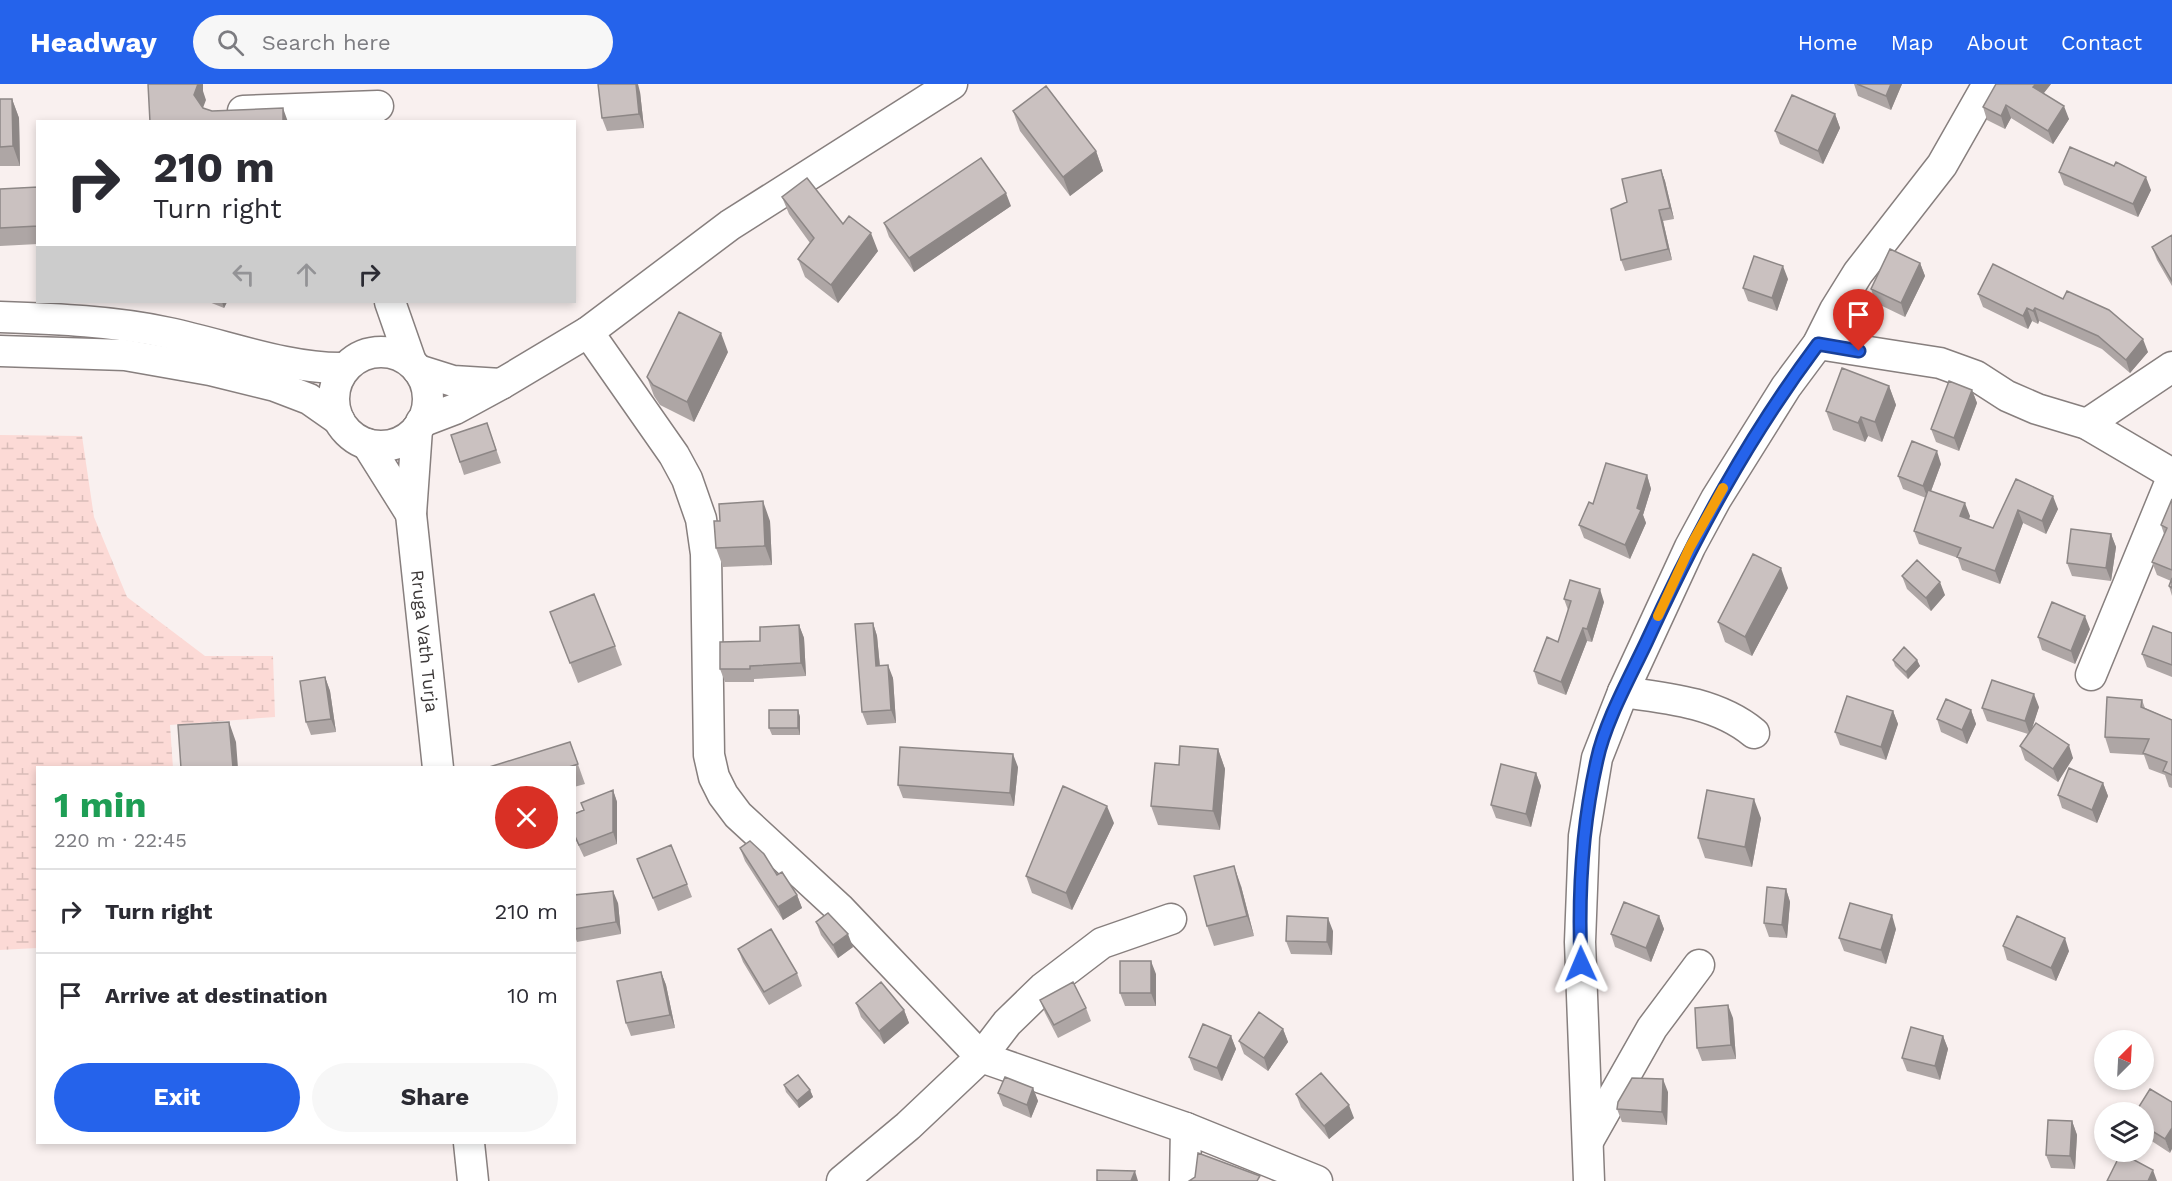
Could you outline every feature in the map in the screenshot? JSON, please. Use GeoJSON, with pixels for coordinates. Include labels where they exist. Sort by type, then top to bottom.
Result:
{"type":"FeatureCollection","features":[{"type":"Feature","properties":{"kind":"street"},"geometry":{"type":"LineString","coordinates":[[367,444],[385,446],[403,441],[419,425],[501,384],[588,332],[730,225],[952,84]]}},
{"type":"Feature","properties":{"kind":"street"},"geometry":{"type":"LineString","coordinates":[[1589,1181],[1580,942],[1584,836],[1597,758],[1623,692],[1690,547],[1716,499],[1786,387],[1818,344],[1834,310],[1858,273],[1942,165],[1989,84]]}},
{"type":"Feature","properties":{"kind":"street"},"geometry":{"type":"LineString","coordinates":[[218,112],[378,104]]}},
{"type":"Feature","properties":{"kind":"street"},"geometry":{"type":"LineString","coordinates":[[339,420],[333,403],[336,384],[379,319],[383,303]]}},
{"type":"Feature","properties":{"kind":"street","name":"Rruga Vath Turja"},"geometry":{"type":"LineString","coordinates":[[390,303],[414,366],[423,377],[428,394],[426,413],[419,425],[411,514],[438,766]]}},
{"type":"Feature","properties":{"kind":"street"},"geometry":{"type":"LineString","coordinates":[[0,317],[56,319],[133,327],[213,343],[321,369],[352,363],[376,351],[395,354],[414,366],[453,381],[501,384]]}},
{"type":"Feature","properties":{"kind":"street"},"geometry":{"type":"LineString","coordinates":[[588,332],[674,454],[698,509],[706,554],[710,754],[714,777],[723,795],[738,815],[840,909],[981,1057],[1186,1128],[1317,1181]]}},
{"type":"Feature","properties":{"kind":"street"},"geometry":{"type":"LineString","coordinates":[[1818,344],[1940,363],[1976,376],[2007,396],[2037,410],[2087,424],[2172,476],[2091,675]]}},
{"type":"Feature","properties":{"kind":"street","name":"Rruga Vath Turja"},"geometry":{"type":"LineString","coordinates":[[0,351],[125,355],[210,369],[275,386],[309,399],[339,420],[350,435],[367,444],[411,514]]}},
{"type":"Feature","properties":{"kind":"street"},"geometry":{"type":"LineString","coordinates":[[2087,424],[2172,367]]}},
{"type":"Feature","properties":{"kind":"street"},"geometry":{"type":"LineString","coordinates":[[1623,692],[1709,708],[1739,720],[1754,733]]}},
{"type":"Feature","properties":{"kind":"street"},"geometry":{"type":"LineString","coordinates":[[842,1181],[908,1126],[981,1057],[1007,1023],[1043,988],[1102,943],[1171,919]]}},
{"type":"Feature","properties":{"kind":"street"},"geometry":{"type":"LineString","coordinates":[[1588,1141],[1652,1028],[1698,965]]}},
{"type":"Feature","properties":{"kind":"street"},"geometry":{"type":"LineString","coordinates":[[1185,1181],[1186,1128]]}},
{"type":"Feature","properties":{"kind":"street"},"geometry":{"type":"LineString","coordinates":[[469,1144],[472,1181]]}},
{"type":"Feature","properties":{"kind":"green space"},"geometry":{"type":"Polygon","coordinates":[[[0,435],[82,436],[94,517],[127,597],[205,656],[273,656],[275,717],[170,725],[173,766],[36,766],[36,948],[0,950],[0,435]]]}},
{"type":"Feature","properties":{"kind":"building"},"geometry":{"type":"Polygon","coordinates":[[[148,84],[198,84],[194,95],[203,108],[212,111],[283,108],[283,120],[150,120],[148,84]]]}},
{"type":"Feature","properties":{"kind":"building"},"geometry":{"type":"Polygon","coordinates":[[[598,84],[636,84],[639,114],[602,118],[598,84]]]}},
{"type":"Feature","properties":{"kind":"building"},"geometry":{"type":"Polygon","coordinates":[[[1857,84],[1891,84],[1886,96],[1857,84]]]}},
{"type":"Feature","properties":{"kind":"building"},"geometry":{"type":"Polygon","coordinates":[[[1996,84],[2036,84],[2033,87],[2064,106],[2048,131],[2006,105],[2001,116],[1983,107],[1996,84]]]}},
{"type":"Feature","properties":{"kind":"building"},"geometry":{"type":"Polygon","coordinates":[[[1046,86],[1096,151],[1063,177],[1013,111],[1046,86]]]}},
{"type":"Feature","properties":{"kind":"building"},"geometry":{"type":"Polygon","coordinates":[[[1792,95],[1835,114],[1818,151],[1775,131],[1792,95]]]}},
{"type":"Feature","properties":{"kind":"building"},"geometry":{"type":"Polygon","coordinates":[[[0,99],[12,99],[13,146],[0,147],[0,99]]]}},
{"type":"Feature","properties":{"kind":"building"},"geometry":{"type":"Polygon","coordinates":[[[2070,147],[2114,166],[2116,162],[2146,177],[2133,204],[2059,172],[2070,147]]]}},
{"type":"Feature","properties":{"kind":"building"},"geometry":{"type":"Polygon","coordinates":[[[981,158],[1006,193],[909,258],[884,223],[981,158]]]}},
{"type":"Feature","properties":{"kind":"building"},"geometry":{"type":"Polygon","coordinates":[[[1661,170],[1670,208],[1659,210],[1668,249],[1621,260],[1611,209],[1627,202],[1622,179],[1661,170]]]}},
{"type":"Feature","properties":{"kind":"building"},"geometry":{"type":"Polygon","coordinates":[[[807,178],[843,224],[849,216],[871,233],[831,285],[798,259],[814,238],[782,197],[807,178]]]}},
{"type":"Feature","properties":{"kind":"building"},"geometry":{"type":"Polygon","coordinates":[[[36,187],[36,226],[0,228],[0,189],[36,187]]]}},
{"type":"Feature","properties":{"kind":"building"},"geometry":{"type":"Polygon","coordinates":[[[2172,235],[2172,281],[2152,247],[2172,235]]]}},
{"type":"Feature","properties":{"kind":"building"},"geometry":{"type":"Polygon","coordinates":[[[1890,249],[1920,263],[1901,303],[1871,289],[1890,249]]]}},
{"type":"Feature","properties":{"kind":"building"},"geometry":{"type":"Polygon","coordinates":[[[1754,256],[1783,266],[1772,298],[1743,288],[1754,256]]]}},
{"type":"Feature","properties":{"kind":"building"},"geometry":{"type":"Polygon","coordinates":[[[1993,264],[2063,299],[2067,291],[2109,310],[2143,339],[2126,360],[2098,336],[2035,308],[2033,311],[2027,308],[2023,316],[1978,294],[1993,264]]]}},
{"type":"Feature","properties":{"kind":"building"},"geometry":{"type":"Polygon","coordinates":[[[679,312],[721,333],[687,402],[653,385],[647,377],[679,312]]]}},
{"type":"Feature","properties":{"kind":"building"},"geometry":{"type":"Polygon","coordinates":[[[1842,368],[1889,386],[1875,422],[1861,417],[1858,423],[1826,411],[1842,368]]]}},
{"type":"Feature","properties":{"kind":"building"},"geometry":{"type":"Polygon","coordinates":[[[1949,381],[1972,390],[1954,438],[1931,429],[1949,381]]]}},
{"type":"Feature","properties":{"kind":"building"},"geometry":{"type":"Polygon","coordinates":[[[487,423],[496,450],[460,462],[451,435],[487,423]]]}},
{"type":"Feature","properties":{"kind":"building"},"geometry":{"type":"Polygon","coordinates":[[[1912,441],[1937,451],[1923,486],[1898,476],[1912,441]]]}},
{"type":"Feature","properties":{"kind":"building"},"geometry":{"type":"Polygon","coordinates":[[[1606,463],[1647,475],[1637,508],[1641,510],[1625,545],[1579,525],[1589,502],[1593,504],[1606,463]]]}},
{"type":"Feature","properties":{"kind":"building"},"geometry":{"type":"Polygon","coordinates":[[[2016,479],[2053,496],[2042,521],[2018,510],[1995,571],[1957,557],[1961,548],[1914,531],[1928,490],[1965,503],[1960,516],[1993,528],[2016,479]]]}},
{"type":"Feature","properties":{"kind":"building"},"geometry":{"type":"Polygon","coordinates":[[[2172,499],[2172,570],[2152,562],[2167,528],[2161,525],[2172,499]]]}},
{"type":"Feature","properties":{"kind":"building"},"geometry":{"type":"Polygon","coordinates":[[[763,501],[765,546],[716,548],[714,521],[720,521],[719,504],[763,501]]]}},
{"type":"Feature","properties":{"kind":"building"},"geometry":{"type":"Polygon","coordinates":[[[2071,529],[2111,534],[2106,568],[2067,563],[2071,529]]]}},
{"type":"Feature","properties":{"kind":"building"},"geometry":{"type":"Polygon","coordinates":[[[1753,554],[1781,568],[1745,637],[1718,622],[1753,554]]]}},
{"type":"Feature","properties":{"kind":"building"},"geometry":{"type":"Polygon","coordinates":[[[1917,560],[1940,582],[1926,598],[1902,576],[1917,560]]]}},
{"type":"Feature","properties":{"kind":"building"},"geometry":{"type":"Polygon","coordinates":[[[1570,580],[1600,589],[1587,629],[1583,628],[1561,682],[1534,671],[1547,637],[1558,642],[1571,601],[1564,599],[1570,580]]]}},
{"type":"Feature","properties":{"kind":"building"},"geometry":{"type":"Polygon","coordinates":[[[594,594],[615,646],[570,663],[550,612],[594,594]]]}},
{"type":"Feature","properties":{"kind":"building"},"geometry":{"type":"Polygon","coordinates":[[[2052,602],[2085,616],[2071,651],[2038,637],[2052,602]]]}},
{"type":"Feature","properties":{"kind":"building"},"geometry":{"type":"Polygon","coordinates":[[[873,623],[876,666],[888,665],[891,710],[862,712],[855,624],[873,623]]]}},
{"type":"Feature","properties":{"kind":"building"},"geometry":{"type":"Polygon","coordinates":[[[799,625],[801,663],[750,666],[750,669],[720,669],[720,642],[760,641],[760,627],[799,625]]]}},
{"type":"Feature","properties":{"kind":"building"},"geometry":{"type":"Polygon","coordinates":[[[2153,626],[2172,633],[2172,665],[2142,654],[2153,626]]]}},
{"type":"Feature","properties":{"kind":"building"},"geometry":{"type":"Polygon","coordinates":[[[1904,647],[1917,660],[1906,672],[1893,660],[1904,647]]]}},
{"type":"Feature","properties":{"kind":"building"},"geometry":{"type":"Polygon","coordinates":[[[325,677],[331,719],[306,722],[300,681],[325,677]]]}},
{"type":"Feature","properties":{"kind":"building"},"geometry":{"type":"Polygon","coordinates":[[[1992,680],[2034,694],[2025,721],[1982,708],[1992,680]]]}},
{"type":"Feature","properties":{"kind":"building"},"geometry":{"type":"Polygon","coordinates":[[[1847,696],[1893,711],[1881,747],[1835,732],[1847,696]]]}},
{"type":"Feature","properties":{"kind":"building"},"geometry":{"type":"Polygon","coordinates":[[[2107,697],[2142,700],[2141,707],[2172,720],[2172,775],[2163,771],[2167,762],[2143,753],[2149,739],[2105,737],[2107,697]]]}},
{"type":"Feature","properties":{"kind":"building"},"geometry":{"type":"Polygon","coordinates":[[[1946,699],[1971,710],[1962,730],[1937,719],[1946,699]]]}},
{"type":"Feature","properties":{"kind":"building"},"geometry":{"type":"Polygon","coordinates":[[[769,710],[798,710],[798,728],[769,728],[769,710]]]}},
{"type":"Feature","properties":{"kind":"building"},"geometry":{"type":"Polygon","coordinates":[[[229,722],[233,766],[181,766],[178,725],[229,722]]]}},
{"type":"Feature","properties":{"kind":"building"},"geometry":{"type":"Polygon","coordinates":[[[2036,723],[2069,745],[2053,769],[2020,746],[2036,723]]]}},
{"type":"Feature","properties":{"kind":"building"},"geometry":{"type":"Polygon","coordinates":[[[570,742],[578,764],[572,766],[492,766],[570,742]]]}},
{"type":"Feature","properties":{"kind":"building"},"geometry":{"type":"Polygon","coordinates":[[[1180,746],[1218,749],[1213,811],[1151,806],[1155,763],[1179,765],[1180,746]]]}},
{"type":"Feature","properties":{"kind":"building"},"geometry":{"type":"Polygon","coordinates":[[[900,747],[1013,754],[1010,793],[898,785],[900,747]]]}},
{"type":"Feature","properties":{"kind":"building"},"geometry":{"type":"Polygon","coordinates":[[[1501,764],[1536,773],[1526,814],[1491,805],[1501,764]]]}},
{"type":"Feature","properties":{"kind":"building"},"geometry":{"type":"Polygon","coordinates":[[[2069,768],[2103,783],[2092,810],[2058,795],[2069,768]]]}},
{"type":"Feature","properties":{"kind":"building"},"geometry":{"type":"Polygon","coordinates":[[[1063,786],[1107,806],[1066,893],[1026,876],[1063,786]]]}},
{"type":"Feature","properties":{"kind":"building"},"geometry":{"type":"Polygon","coordinates":[[[613,790],[613,832],[579,845],[576,838],[576,813],[584,810],[581,803],[613,790]]]}},
{"type":"Feature","properties":{"kind":"building"},"geometry":{"type":"Polygon","coordinates":[[[1707,790],[1754,799],[1745,847],[1698,838],[1707,790]]]}},
{"type":"Feature","properties":{"kind":"building"},"geometry":{"type":"Polygon","coordinates":[[[750,841],[764,854],[777,875],[782,872],[797,895],[778,907],[740,848],[750,841]]]}},
{"type":"Feature","properties":{"kind":"building"},"geometry":{"type":"Polygon","coordinates":[[[671,845],[687,884],[653,898],[637,859],[671,845]]]}},
{"type":"Feature","properties":{"kind":"building"},"geometry":{"type":"Polygon","coordinates":[[[1234,866],[1247,916],[1207,926],[1194,876],[1234,866]]]}},
{"type":"Feature","properties":{"kind":"building"},"geometry":{"type":"Polygon","coordinates":[[[1767,887],[1786,889],[1782,925],[1764,923],[1767,887]]]}},
{"type":"Feature","properties":{"kind":"building"},"geometry":{"type":"Polygon","coordinates":[[[613,891],[616,922],[576,929],[576,895],[613,891]]]}},
{"type":"Feature","properties":{"kind":"building"},"geometry":{"type":"Polygon","coordinates":[[[1624,902],[1659,916],[1646,948],[1611,934],[1624,902]]]}},
{"type":"Feature","properties":{"kind":"building"},"geometry":{"type":"Polygon","coordinates":[[[1850,903],[1892,915],[1881,950],[1839,938],[1850,903]]]}},
{"type":"Feature","properties":{"kind":"building"},"geometry":{"type":"Polygon","coordinates":[[[828,913],[848,934],[833,945],[816,922],[828,913]]]}},
{"type":"Feature","properties":{"kind":"building"},"geometry":{"type":"Polygon","coordinates":[[[1287,916],[1328,918],[1327,942],[1286,941],[1287,916]]]}},
{"type":"Feature","properties":{"kind":"building"},"geometry":{"type":"Polygon","coordinates":[[[2017,916],[2065,938],[2051,968],[2003,946],[2017,916]]]}},
{"type":"Feature","properties":{"kind":"building"},"geometry":{"type":"Polygon","coordinates":[[[771,929],[797,973],[764,992],[738,949],[771,929]]]}},
{"type":"Feature","properties":{"kind":"building"},"geometry":{"type":"Polygon","coordinates":[[[1120,961],[1151,961],[1151,993],[1120,993],[1120,961]]]}},
{"type":"Feature","properties":{"kind":"building"},"geometry":{"type":"Polygon","coordinates":[[[661,972],[670,1015],[626,1023],[617,981],[661,972]]]}},
{"type":"Feature","properties":{"kind":"building"},"geometry":{"type":"Polygon","coordinates":[[[881,982],[904,1010],[879,1031],[856,1003],[881,982]]]}},
{"type":"Feature","properties":{"kind":"building"},"geometry":{"type":"Polygon","coordinates":[[[1073,982],[1086,1008],[1054,1025],[1040,1000],[1073,982]]]}},
{"type":"Feature","properties":{"kind":"building"},"geometry":{"type":"Polygon","coordinates":[[[1728,1005],[1731,1045],[1697,1048],[1695,1008],[1728,1005]]]}},
{"type":"Feature","properties":{"kind":"building"},"geometry":{"type":"Polygon","coordinates":[[[1259,1012],[1283,1029],[1264,1058],[1239,1041],[1259,1012]]]}},
{"type":"Feature","properties":{"kind":"building"},"geometry":{"type":"Polygon","coordinates":[[[1203,1024],[1231,1036],[1217,1068],[1189,1057],[1203,1024]]]}},
{"type":"Feature","properties":{"kind":"building"},"geometry":{"type":"Polygon","coordinates":[[[1911,1027],[1943,1036],[1935,1066],[1902,1058],[1911,1027]]]}},
{"type":"Feature","properties":{"kind":"building"},"geometry":{"type":"Polygon","coordinates":[[[1321,1073],[1349,1105],[1324,1126],[1296,1094],[1321,1073]]]}},
{"type":"Feature","properties":{"kind":"building"},"geometry":{"type":"Polygon","coordinates":[[[798,1075],[810,1090],[797,1101],[784,1085],[798,1075]]]}},
{"type":"Feature","properties":{"kind":"building"},"geometry":{"type":"Polygon","coordinates":[[[1005,1077],[1033,1088],[1027,1105],[998,1093],[1005,1077]]]}},
{"type":"Feature","properties":{"kind":"building"},"geometry":{"type":"Polygon","coordinates":[[[1632,1078],[1663,1079],[1662,1112],[1617,1109],[1618,1102],[1632,1078]]]}},
{"type":"Feature","properties":{"kind":"building"},"geometry":{"type":"Polygon","coordinates":[[[2152,1090],[2172,1102],[2172,1128],[2165,1139],[2154,1132],[2154,1102],[2142,1102],[2152,1090]]]}},
{"type":"Feature","properties":{"kind":"building"},"geometry":{"type":"Polygon","coordinates":[[[2048,1120],[2072,1121],[2070,1156],[2046,1155],[2048,1120]]]}},
{"type":"Feature","properties":{"kind":"building"},"geometry":{"type":"Polygon","coordinates":[[[1198,1153],[1260,1176],[1257,1181],[1189,1181],[1195,1177],[1198,1153]]]}},
{"type":"Feature","properties":{"kind":"building"},"geometry":{"type":"Polygon","coordinates":[[[2116,1162],[2138,1162],[2153,1170],[2148,1181],[2107,1181],[2116,1162]]]}},
{"type":"Feature","properties":{"kind":"building"},"geometry":{"type":"Polygon","coordinates":[[[1097,1170],[1135,1171],[1131,1181],[1097,1181],[1097,1170]]]}},
{"type":"Feature","properties":{"kind":"slow traffic"},"geometry":{"type":"LineString","coordinates":[[1658,616],[1690,547],[1723,488]]}},
{"type":"Feature","properties":{"kind":"route"},"geometry":{"type":"LineString","coordinates":[[1581,964],[1584,836],[1597,758],[1623,692],[1690,547],[1716,499],[1786,387],[1818,344],[1859,351]]}}]}
